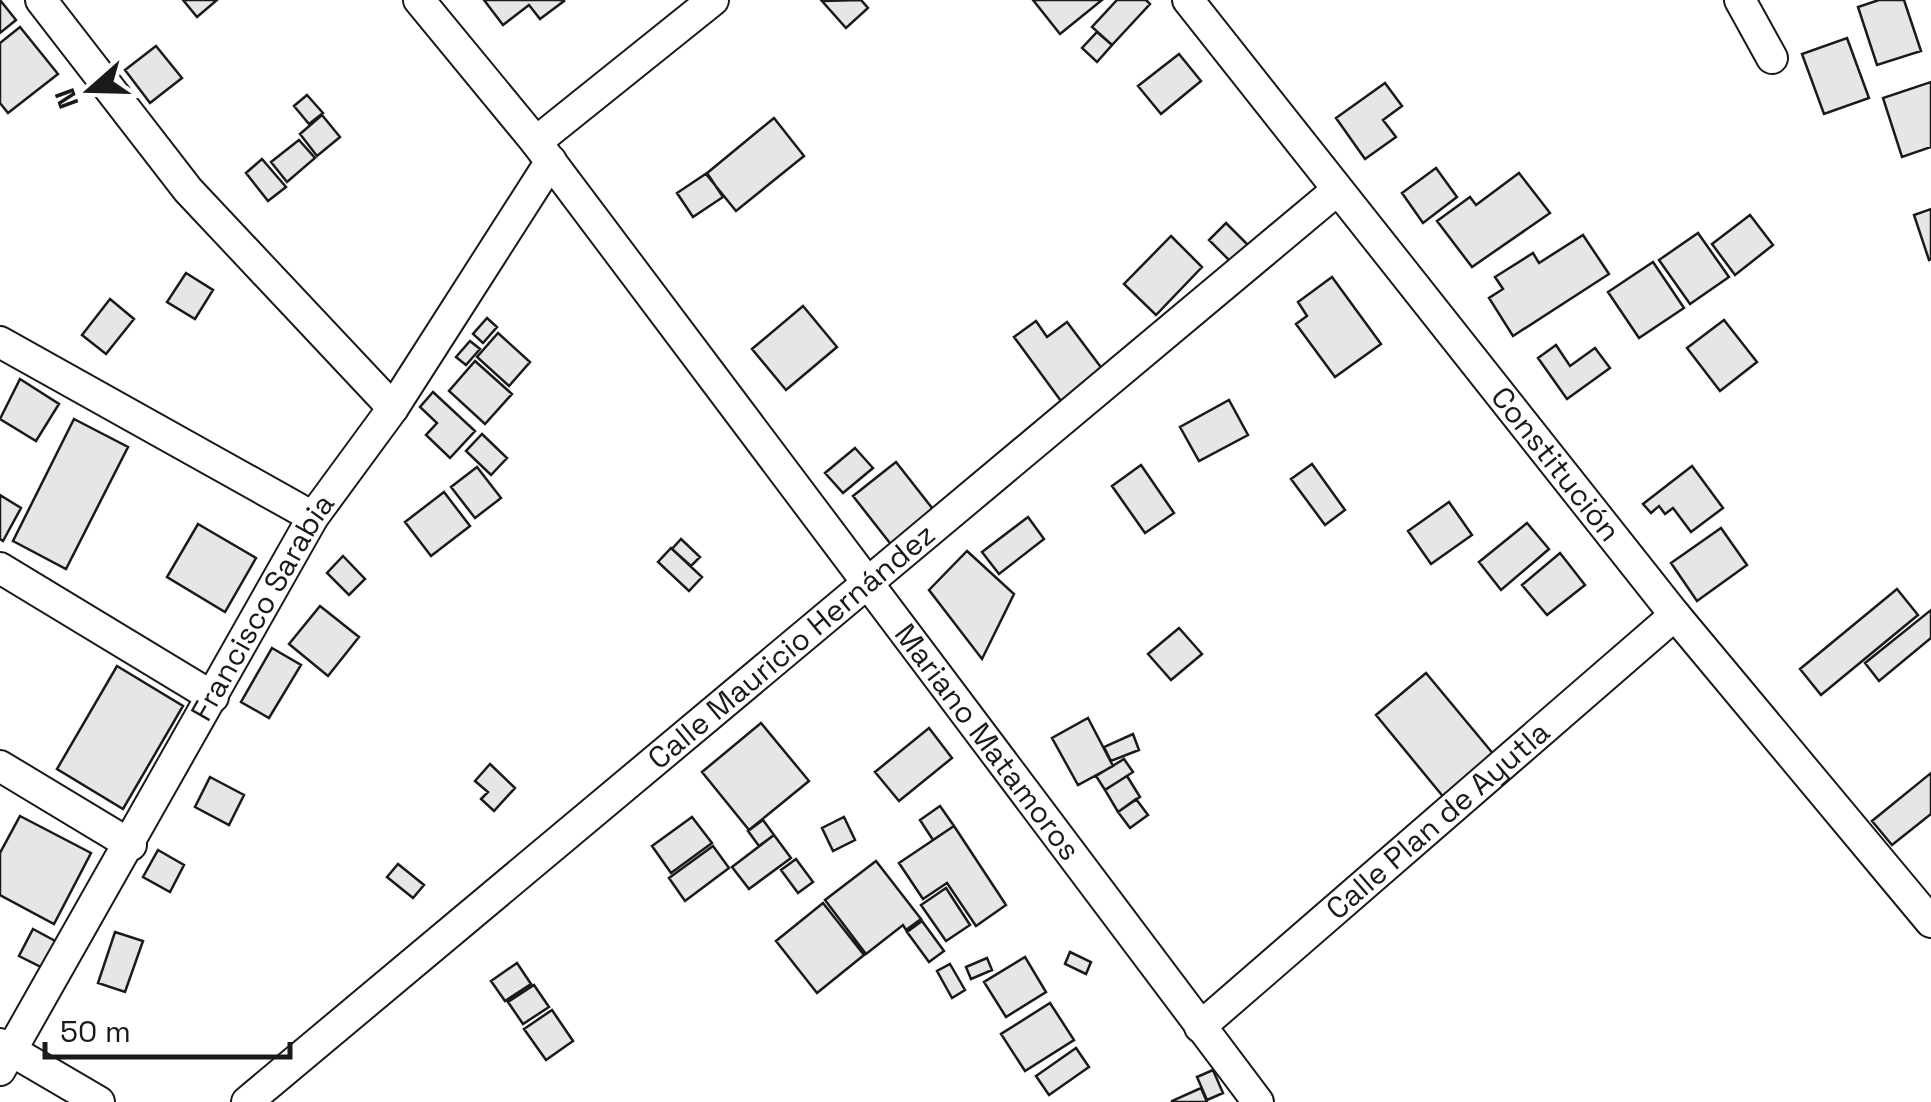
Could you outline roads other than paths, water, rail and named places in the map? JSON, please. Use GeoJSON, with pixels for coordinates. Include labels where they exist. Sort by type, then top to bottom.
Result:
{"type":"FeatureCollection","features":[{"type":"Feature","properties":{"kind":"street"},"geometry":{"type":"LineString","coordinates":[[41,0],[188,190],[393,408]]}},
{"type":"Feature","properties":{"kind":"street","name":"Mariano Matamoros"},"geometry":{"type":"LineString","coordinates":[[418,0],[543,152],[1258,1102]]}},
{"type":"Feature","properties":{"kind":"street","name":"Francisco Sarabia"},"geometry":{"type":"LineString","coordinates":[[4,1055],[131,845],[313,517],[393,408],[543,152],[713,0]]}},
{"type":"Feature","properties":{"kind":"street","name":"Constitución"},"geometry":{"type":"LineString","coordinates":[[1188,0],[1675,616],[1931,922]]}},
{"type":"Feature","properties":{"kind":"street"},"geometry":{"type":"LineString","coordinates":[[1740,0],[1772,58]]}},
{"type":"Feature","properties":{"kind":"street","name":"Calle Mauricio Hernández"},"geometry":{"type":"LineString","coordinates":[[247,1102],[1336,191]]}},
{"type":"Feature","properties":{"kind":"street"},"geometry":{"type":"LineString","coordinates":[[0,342],[313,517]]}},
{"type":"Feature","properties":{"kind":"street"},"geometry":{"type":"LineString","coordinates":[[0,568],[212,697]]}},
{"type":"Feature","properties":{"kind":"street","name":"Calle Plan de Ayutla"},"geometry":{"type":"LineString","coordinates":[[1200,1028],[1675,616]]}},
{"type":"Feature","properties":{"kind":"street"},"geometry":{"type":"LineString","coordinates":[[0,766],[131,845]]}},
{"type":"Feature","properties":{"kind":"street"},"geometry":{"type":"LineString","coordinates":[[4,1055],[98,1102]]}}]}
